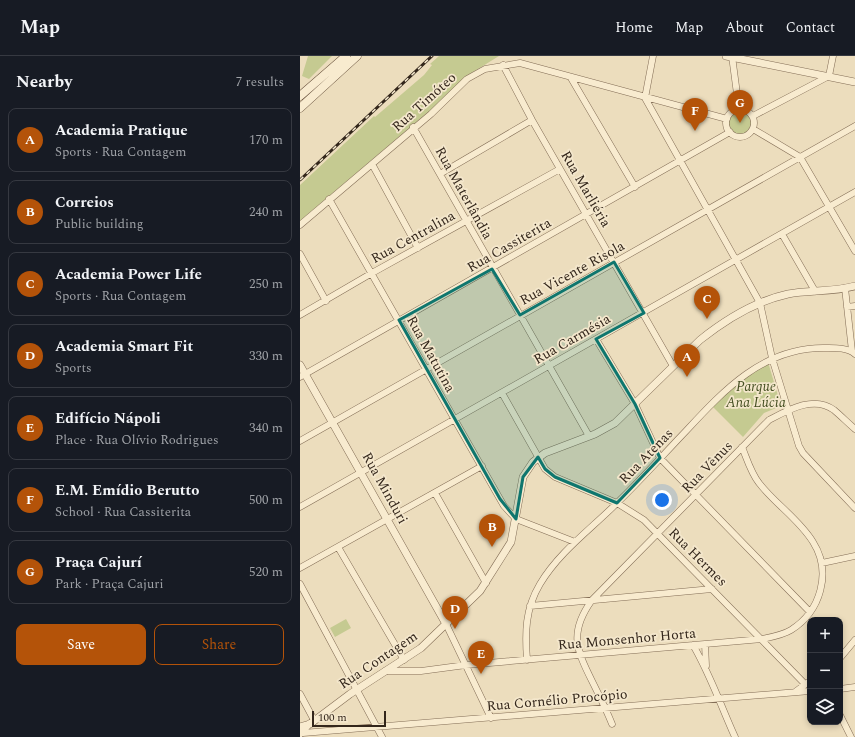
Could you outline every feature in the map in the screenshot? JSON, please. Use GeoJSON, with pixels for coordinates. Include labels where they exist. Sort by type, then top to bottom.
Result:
{"type":"FeatureCollection","features":[{"type":"Feature","properties":{"kind":"main road"},"geometry":{"type":"LineString","coordinates":[[300,96],[346,56]]}},
{"type":"Feature","properties":{"kind":"main road"},"geometry":{"type":"LineString","coordinates":[[300,108],[357,56]]}},
{"type":"Feature","properties":{"kind":"street"},"geometry":{"type":"LineString","coordinates":[[653,56],[645,98],[760,303],[772,358],[796,439],[803,453],[855,508]]}},
{"type":"Feature","properties":{"kind":"street"},"geometry":{"type":"LineString","coordinates":[[739,109],[730,56],[855,82]]}},
{"type":"Feature","properties":{"kind":"street"},"geometry":{"type":"LineString","coordinates":[[829,76],[832,56]]}},
{"type":"Feature","properties":{"kind":"street","name":"Rua Timóteo"},"geometry":{"type":"LineString","coordinates":[[300,225],[413,127],[431,114],[476,73],[503,65],[520,64],[727,119]]}},
{"type":"Feature","properties":{"kind":"street","name":"Rua Marliéria"},"geometry":{"type":"LineString","coordinates":[[503,65],[532,120],[673,366]]}},
{"type":"Feature","properties":{"kind":"street"},"geometry":{"type":"LineString","coordinates":[[753,116],[829,76]]}},
{"type":"Feature","properties":{"kind":"street"},"geometry":{"type":"LineString","coordinates":[[571,78],[635,187]]}},
{"type":"Feature","properties":{"kind":"street"},"geometry":{"type":"LineString","coordinates":[[739,109],[747,110],[753,116],[753,129],[748,135],[740,137],[730,132],[726,126],[727,119],[731,112],[739,109]]}},
{"type":"Feature","properties":{"kind":"street"},"geometry":{"type":"LineString","coordinates":[[440,174],[532,120]]}},
{"type":"Feature","properties":{"kind":"street","name":"Rua Vicente Risola"},"geometry":{"type":"LineString","coordinates":[[300,441],[426,368],[855,126]]}},
{"type":"Feature","properties":{"kind":"street","name":"Rua Materlândia"},"geometry":{"type":"LineString","coordinates":[[413,127],[467,221],[492,269],[550,366],[589,436]]}},
{"type":"Feature","properties":{"kind":"street"},"geometry":{"type":"LineString","coordinates":[[753,129],[800,157],[855,251]]}},
{"type":"Feature","properties":{"kind":"street","name":"Rua Cassiterita"},"geometry":{"type":"LineString","coordinates":[[302,375],[492,269],[730,132]]}},
{"type":"Feature","properties":{"kind":"street"},"geometry":{"type":"LineString","coordinates":[[372,164],[418,248]]}},
{"type":"Feature","properties":{"kind":"street","name":"Rua Centralina"},"geometry":{"type":"LineString","coordinates":[[300,315],[372,273],[560,169]]}},
{"type":"Feature","properties":{"kind":"street","name":"Rua Carmésia"},"geometry":{"type":"LineString","coordinates":[[300,507],[855,192]]}},
{"type":"Feature","properties":{"kind":"street","name":"Rua Matutina"},"geometry":{"type":"LineString","coordinates":[[329,199],[504,506],[516,519]]}},
{"type":"Feature","properties":{"kind":"street"},"geometry":{"type":"LineString","coordinates":[[782,234],[815,291]]}},
{"type":"Feature","properties":{"kind":"street"},"geometry":{"type":"LineString","coordinates":[[300,254],[326,301]]}},
{"type":"Feature","properties":{"kind":"street","name":"Rua Contagem"},"geometry":{"type":"LineString","coordinates":[[301,731],[357,689],[421,648],[486,583],[511,542],[523,477],[528,467],[538,457],[589,436],[615,423],[673,366],[712,331],[760,303],[787,294],[855,286]]}},
{"type":"Feature","properties":{"kind":"street"},"geometry":{"type":"LineString","coordinates":[[845,288],[853,353]]}},
{"type":"Feature","properties":{"kind":"street"},"geometry":{"type":"LineString","coordinates":[[847,306],[855,306]]}},
{"type":"Feature","properties":{"kind":"street"},"geometry":{"type":"LineString","coordinates":[[596,339],[634,404],[660,458],[810,612]]}},
{"type":"Feature","properties":{"kind":"street","name":"Rua Atenas"},"geometry":{"type":"LineString","coordinates":[[528,660],[525,631],[530,606],[540,584],[575,542],[617,503],[715,400],[740,378],[772,358],[794,351],[816,348],[839,348],[853,353]]}},
{"type":"Feature","properties":{"kind":"street","name":"Rua Minduri"},"geometry":{"type":"LineString","coordinates":[[300,365],[302,375],[362,472],[446,624]]}},
{"type":"Feature","properties":{"kind":"street","name":"Rua Hermes"},"geometry":{"type":"LineString","coordinates":[[502,393],[545,469],[555,476],[617,503],[640,516],[762,639],[807,682]]}},
{"type":"Feature","properties":{"kind":"street","name":"Rua Vênus"},"geometry":{"type":"LineString","coordinates":[[579,655],[578,630],[585,610],[592,600],[659,534],[769,420],[803,405],[824,404],[855,429]]}},
{"type":"Feature","properties":{"kind":"street"},"geometry":{"type":"LineString","coordinates":[[742,447],[759,483],[805,530],[814,542],[822,562],[855,556]]}},
{"type":"Feature","properties":{"kind":"street"},"geometry":{"type":"LineString","coordinates":[[300,568],[482,466]]}},
{"type":"Feature","properties":{"kind":"street"},"geometry":{"type":"LineString","coordinates":[[435,493],[486,583]]}},
{"type":"Feature","properties":{"kind":"street"},"geometry":{"type":"LineString","coordinates":[[516,519],[575,542]]}},
{"type":"Feature","properties":{"kind":"street"},"geometry":{"type":"LineString","coordinates":[[338,547],[404,660]]}},
{"type":"Feature","properties":{"kind":"street","name":"Rua Monsenhor Horta"},"geometry":{"type":"LineString","coordinates":[[385,671],[422,671],[466,665],[762,639],[792,630],[810,612],[819,597],[822,582],[822,562]]}},
{"type":"Feature","properties":{"kind":"street"},"geometry":{"type":"LineString","coordinates":[[300,584],[382,737]]}},
{"type":"Feature","properties":{"kind":"street"},"geometry":{"type":"LineString","coordinates":[[530,606],[712,589]]}},
{"type":"Feature","properties":{"kind":"street"},"geometry":{"type":"LineString","coordinates":[[446,624],[491,718]]}},
{"type":"Feature","properties":{"kind":"street"},"geometry":{"type":"LineString","coordinates":[[843,654],[855,640]]}},
{"type":"Feature","properties":{"kind":"street"},"geometry":{"type":"LineString","coordinates":[[705,644],[707,668]]}},
{"type":"Feature","properties":{"kind":"street"},"geometry":{"type":"LineString","coordinates":[[693,645],[707,668],[717,698],[735,737]]}},
{"type":"Feature","properties":{"kind":"street"},"geometry":{"type":"LineString","coordinates":[[579,655],[612,724]]}},
{"type":"Feature","properties":{"kind":"street"},"geometry":{"type":"LineString","coordinates":[[795,692],[807,684]]}},
{"type":"Feature","properties":{"kind":"street"},"geometry":{"type":"LineString","coordinates":[[843,688],[854,690]]}},
{"type":"Feature","properties":{"kind":"street","name":"Rua Cornélio Procópio"},"geometry":{"type":"LineString","coordinates":[[301,731],[321,732],[377,728],[604,707],[807,691]]}},
{"type":"Feature","properties":{"kind":"street"},"geometry":{"type":"LineString","coordinates":[[300,694],[312,722],[321,732]]}},
{"type":"Feature","properties":{"kind":"street"},"geometry":{"type":"LineString","coordinates":[[843,721],[851,737]]}},
{"type":"Feature","properties":{"kind":"highlighted area"},"geometry":{"type":"Polygon","coordinates":[[[614,262],[644,313],[596,339],[635,404],[660,458],[617,503],[555,477],[545,469],[538,457],[523,477],[516,519],[500,499],[399,320],[492,269],[520,315],[614,262]]]}},
{"type":"Feature","properties":{"kind":"green space"},"geometry":{"type":"Polygon","coordinates":[[[308,56],[332,56],[309,79],[302,76],[308,56]]]}},
{"type":"Feature","properties":{"kind":"green space"},"geometry":{"type":"Polygon","coordinates":[[[439,56],[499,56],[465,77],[432,109],[300,221],[300,185],[374,116],[375,117],[424,75],[432,65],[430,64],[439,56]]]}},
{"type":"Feature","properties":{"kind":"green space"},"geometry":{"type":"Polygon","coordinates":[[[740,110],[745,111],[751,117],[751,127],[745,133],[740,134],[735,133],[729,127],[728,122],[729,117],[735,111],[740,110]]]}},
{"type":"Feature","properties":{"kind":"green space","name":"Parque Ana Lúcia"},"geometry":{"type":"Polygon","coordinates":[[[768,362],[781,406],[764,413],[743,437],[713,407],[742,378],[768,362]]]}},
{"type":"Feature","properties":{"kind":"green space"},"geometry":{"type":"Polygon","coordinates":[[[346,619],[351,628],[335,637],[330,628],[346,619]]]}},
{"type":"Feature","properties":{"kind":"railway"},"geometry":{"type":"LineString","coordinates":[[300,180],[432,56]]}},
{"type":"Feature","properties":{"kind":"place","name":"Praça Cajurí"},"geometry":{"type":"Point","coordinates":[740,123]}},
{"type":"Feature","properties":{"kind":"place","name":"E.M. Emídio Berutto"},"geometry":{"type":"Point","coordinates":[695,131]}},
{"type":"Feature","properties":{"kind":"place","name":"Academia Power Life"},"geometry":{"type":"Point","coordinates":[707,319]}},
{"type":"Feature","properties":{"kind":"place","name":"Academia Pratique"},"geometry":{"type":"Point","coordinates":[687,377]}},
{"type":"Feature","properties":{"kind":"place","name":"Correios"},"geometry":{"type":"Point","coordinates":[492,547]}},
{"type":"Feature","properties":{"kind":"place","name":"Academia Smart Fit"},"geometry":{"type":"Point","coordinates":[455,629]}},
{"type":"Feature","properties":{"kind":"place","name":"Edifício Nápoli"},"geometry":{"type":"Point","coordinates":[481,674]}}]}
